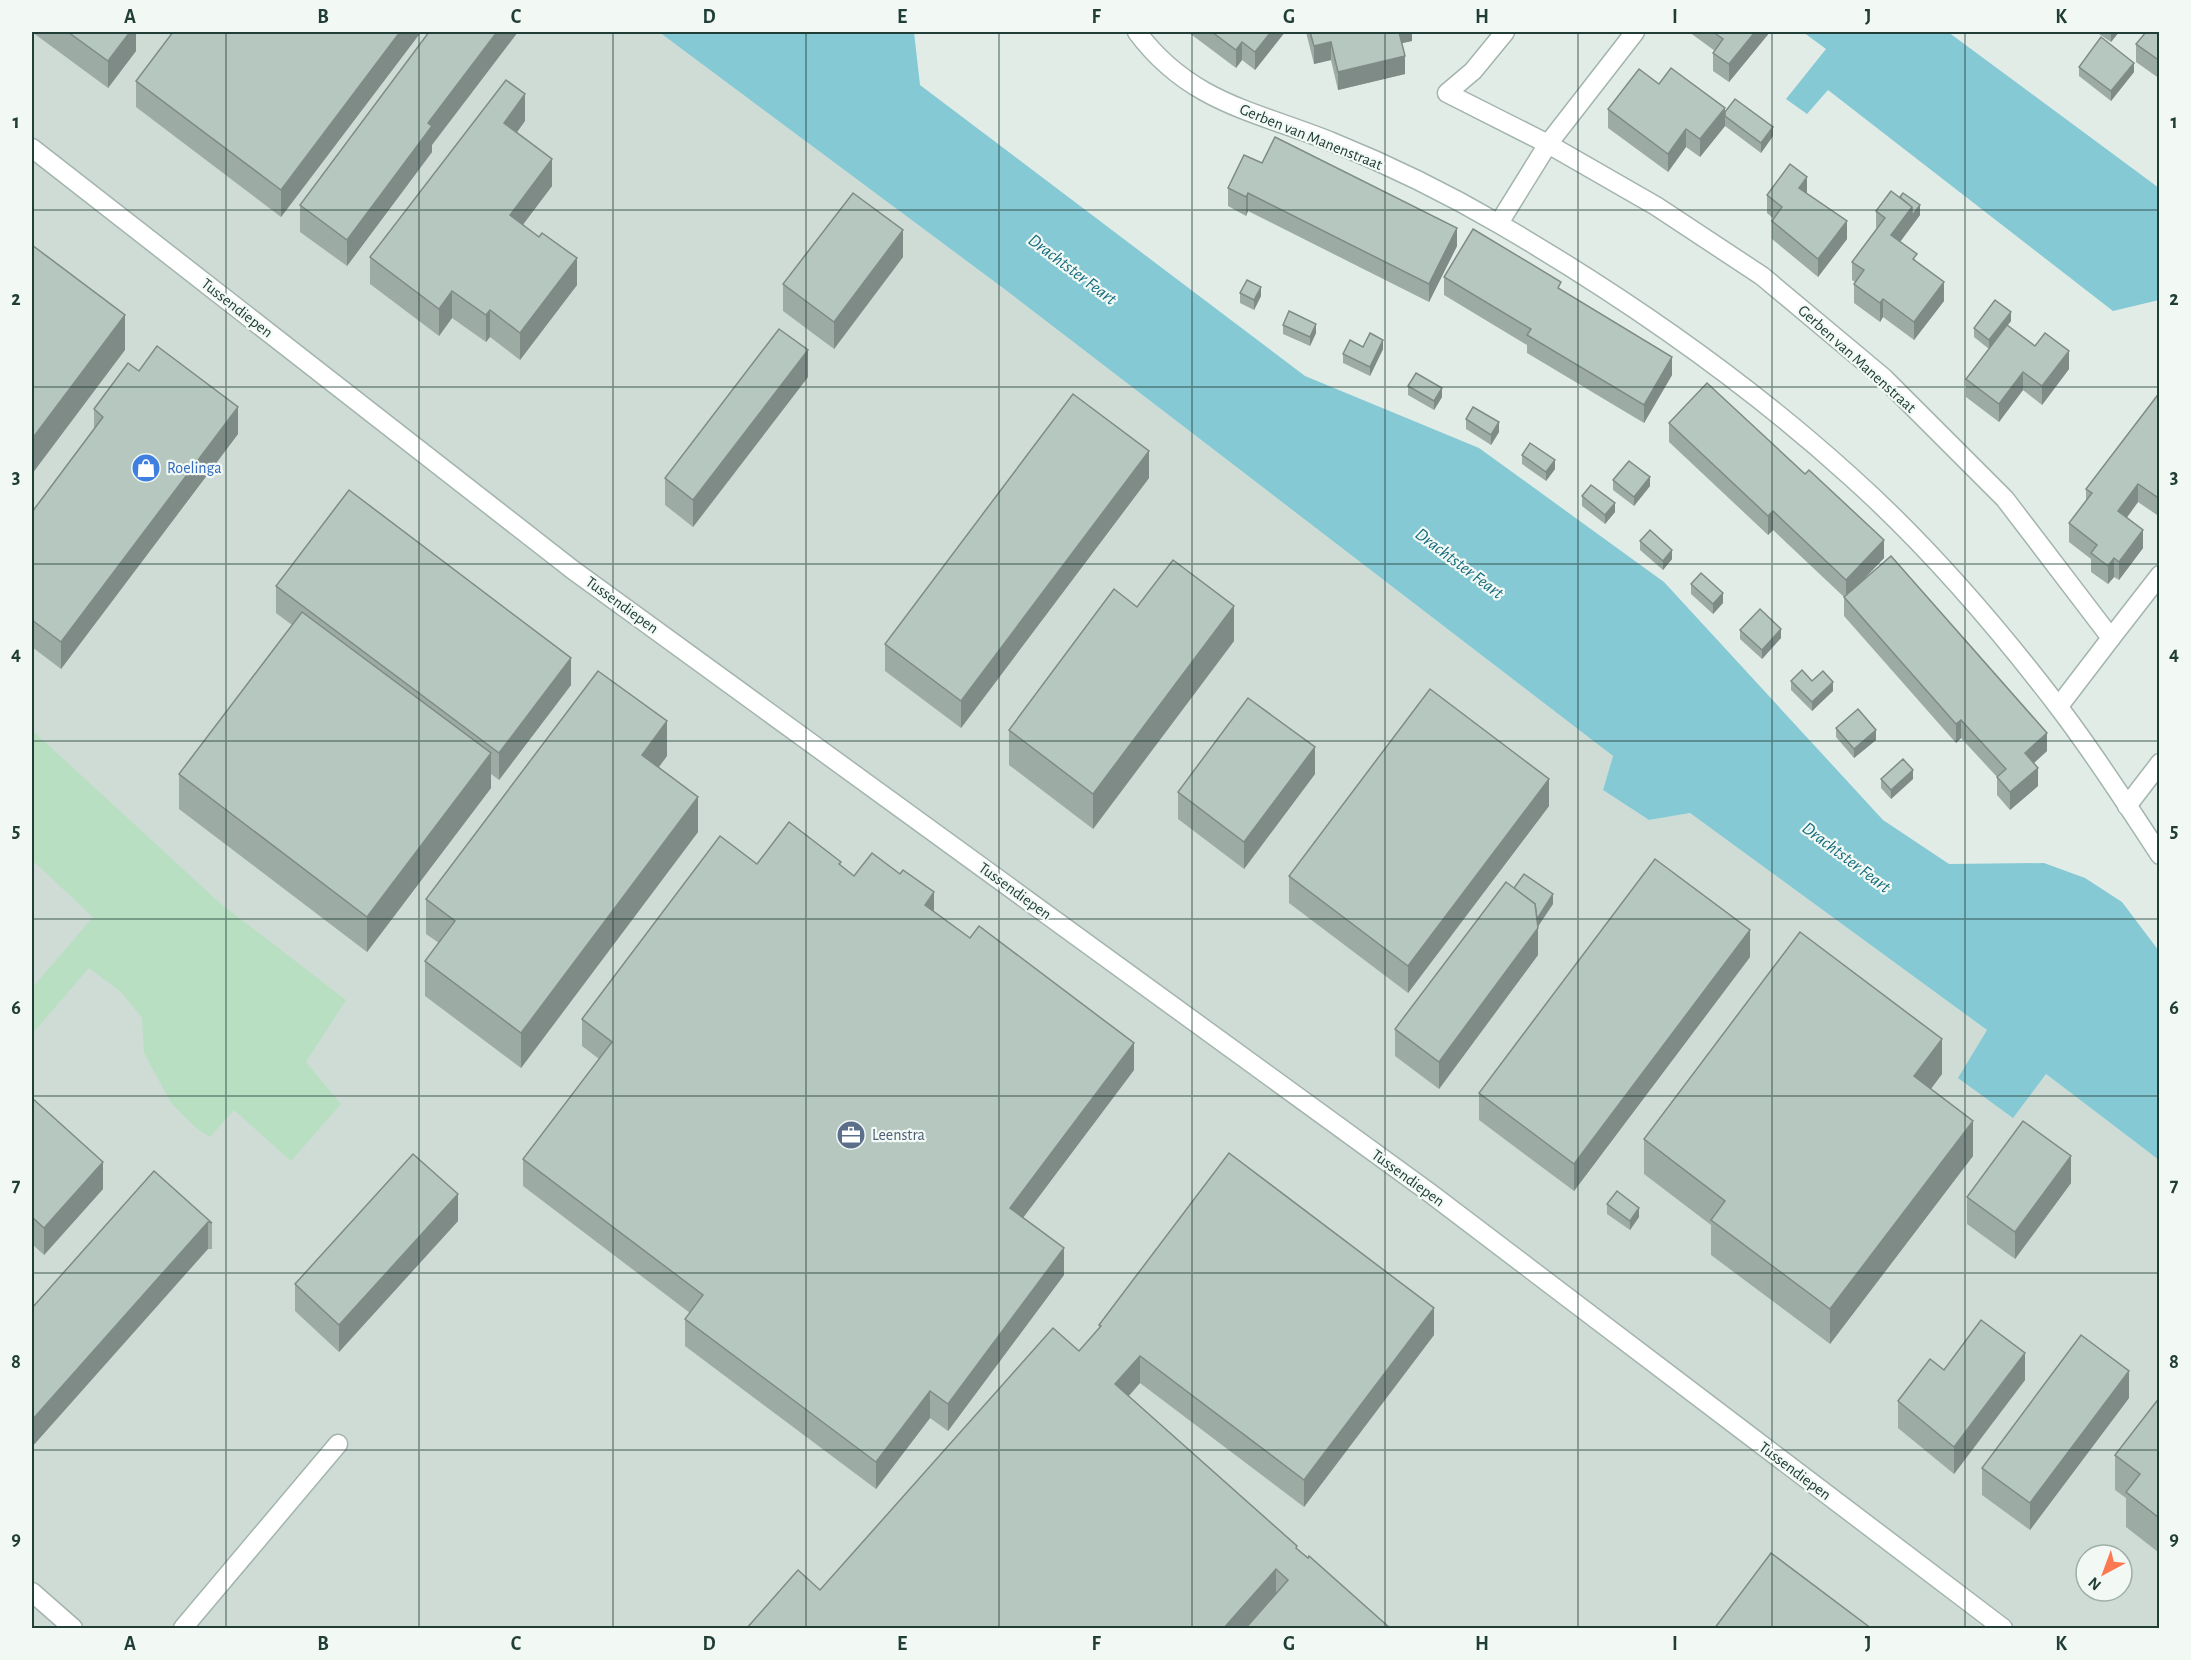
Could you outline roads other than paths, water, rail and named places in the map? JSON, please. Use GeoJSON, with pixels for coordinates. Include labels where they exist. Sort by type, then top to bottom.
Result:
{"type":"FeatureCollection","features":[{"type":"Feature","properties":{"kind":"street","name":"Gerben van Manenstraat"},"geometry":{"type":"LineString","coordinates":[[1137,32],[1156,57],[1201,91],[1249,113],[1332,142],[1499,224],[1598,285],[1731,377],[1850,476],[1908,532],[1970,599],[2058,706],[2160,855]]}},
{"type":"Feature","properties":{"kind":"street","name":"Gerben van Manenstraat"},"geometry":{"type":"LineString","coordinates":[[1505,32],[1473,71],[1448,93],[1548,144],[1656,206],[1762,276],[1884,378],[2005,499],[2110,638]]}},
{"type":"Feature","properties":{"kind":"street"},"geometry":{"type":"LineString","coordinates":[[1499,224],[1548,144],[1635,32]]}},
{"type":"Feature","properties":{"kind":"street","name":"Tussendiepen"},"geometry":{"type":"LineString","coordinates":[[32,148],[573,570],[1430,1193],[2003,1629]]}},
{"type":"Feature","properties":{"kind":"street"},"geometry":{"type":"LineString","coordinates":[[2058,706],[2160,575]]}},
{"type":"Feature","properties":{"kind":"street"},"geometry":{"type":"LineString","coordinates":[[2127,806],[2160,764]]}},
{"type":"Feature","properties":{"kind":"street"},"geometry":{"type":"LineString","coordinates":[[183,1629],[338,1444]]}},
{"type":"Feature","properties":{"kind":"street"},"geometry":{"type":"LineString","coordinates":[[32,1592],[73,1629]]}},
{"type":"Feature","properties":{"kind":"water","name":"Drachtster Feart"},"geometry":{"type":"Polygon","coordinates":[[[659,32],[914,32],[920,85],[1305,376],[1479,448],[1664,582],[1883,820],[1949,864],[2044,863],[2085,878],[2122,902],[2159,951],[2159,1160],[2046,1074],[2013,1118],[1958,1078],[1987,1030],[1690,813],[1649,820],[1603,790],[1613,756],[1007,291],[659,32]]]}},
{"type":"Feature","properties":{"kind":"water"},"geometry":{"type":"Polygon","coordinates":[[[1803,32],[1948,32],[2159,188],[2159,300],[2113,311],[1828,90],[1807,114],[1786,99],[1826,49],[1803,32]]]}},
{"type":"Feature","properties":{"kind":"place","name":"Roelinga"},"geometry":{"type":"Point","coordinates":[146,468]}},
{"type":"Feature","properties":{"kind":"place","name":"Leenstra"},"geometry":{"type":"Point","coordinates":[851,1135]}}]}
